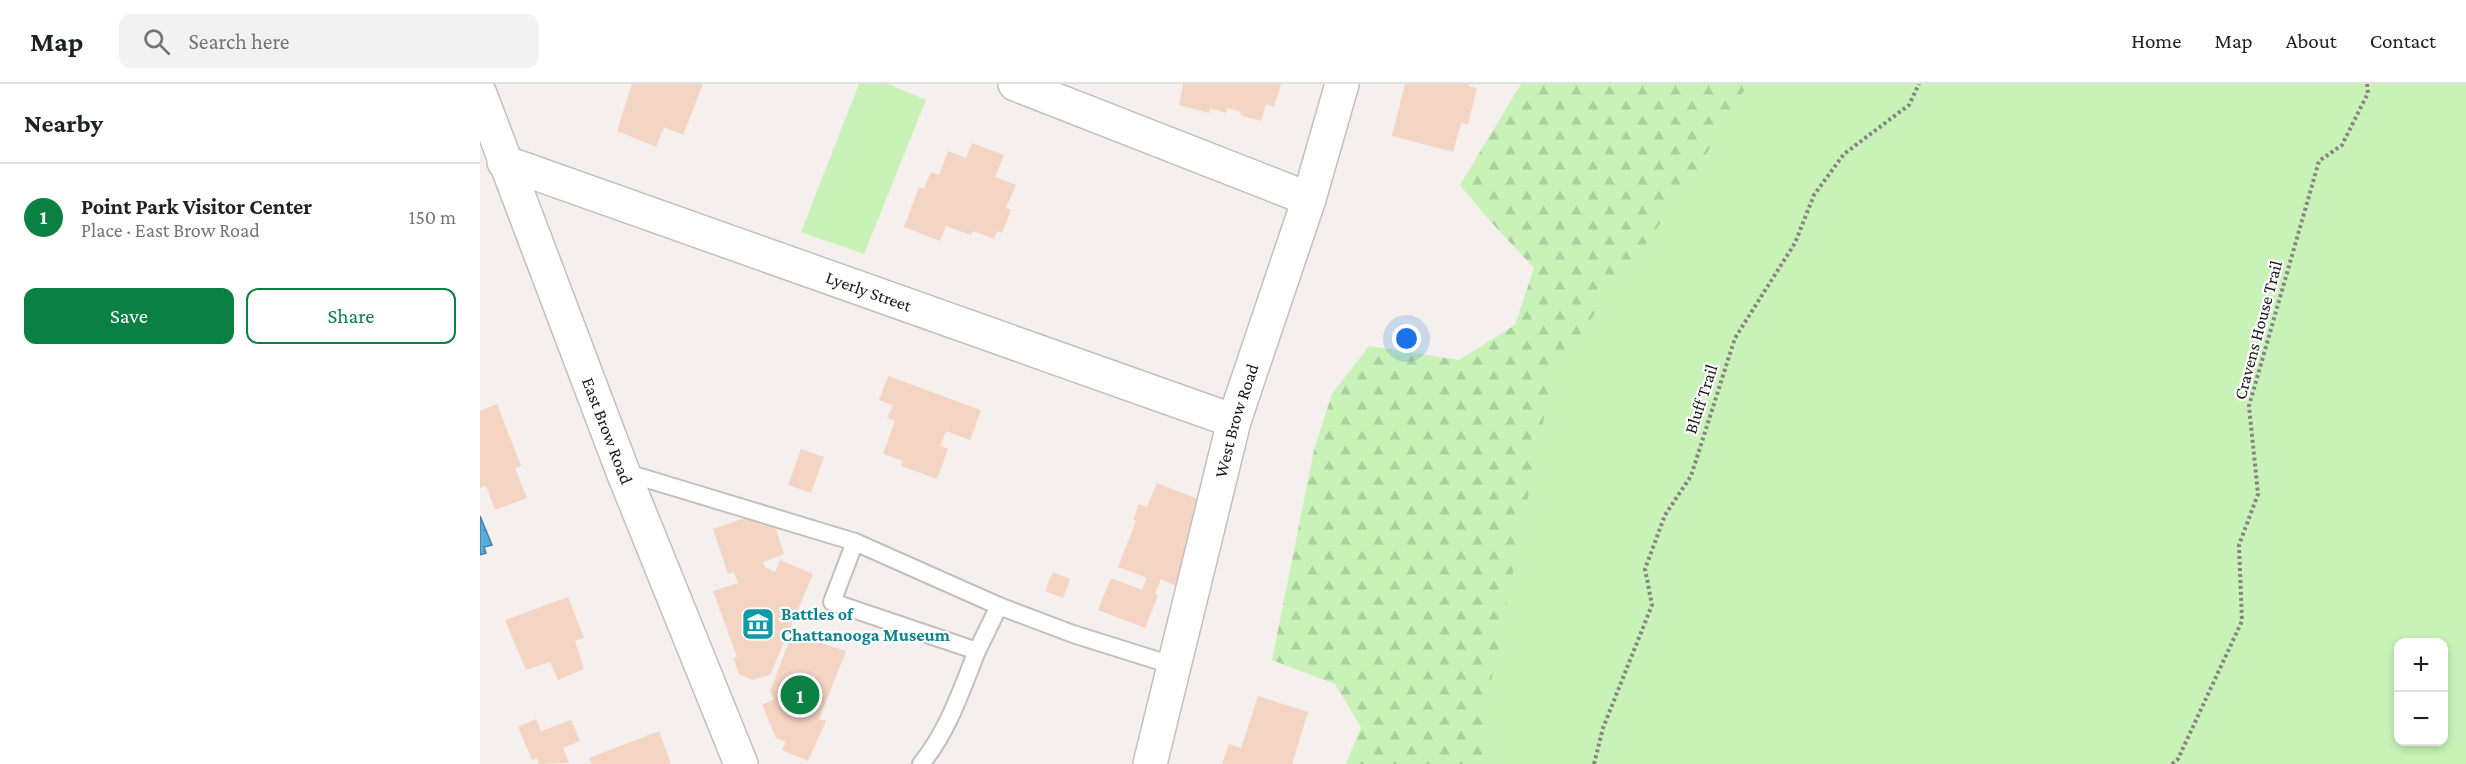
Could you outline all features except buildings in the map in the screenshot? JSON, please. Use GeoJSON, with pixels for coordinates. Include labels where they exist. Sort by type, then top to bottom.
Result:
{"type":"FeatureCollection","features":[{"type":"Feature","properties":{"kind":"street"},"geometry":{"type":"LineString","coordinates":[[1015,84],[1309,199]]}},
{"type":"Feature","properties":{"kind":"street","name":"West Brow Road"},"geometry":{"type":"LineString","coordinates":[[1150,764],[1234,421],[1309,199],[1342,84]]}},
{"type":"Feature","properties":{"kind":"street","name":"East Brow Road"},"geometry":{"type":"LineString","coordinates":[[480,94],[623,472],[741,764]]}},
{"type":"Feature","properties":{"kind":"street","name":"Lyerly Street"},"geometry":{"type":"LineString","coordinates":[[504,162],[1234,421]]}},
{"type":"Feature","properties":{"kind":"lane"},"geometry":{"type":"LineString","coordinates":[[623,472],[855,542],[999,606],[1073,634],[1174,666]]}},
{"type":"Feature","properties":{"kind":"lane"},"geometry":{"type":"LineString","coordinates":[[855,542],[832,602],[977,651]]}},
{"type":"Feature","properties":{"kind":"lane"},"geometry":{"type":"LineString","coordinates":[[921,764],[936,746],[952,715],[977,651],[999,606]]}},
{"type":"Feature","properties":{"kind":"path","name":"Bluff Trail"},"geometry":{"type":"LineString","coordinates":[[1594,764],[1603,729],[1652,605],[1645,569],[1665,516],[1691,476],[1735,338],[1795,243],[1814,195],[1844,154],[1909,105],[1919,84]]}},
{"type":"Feature","properties":{"kind":"path","name":"Cravens House Trail"},"geometry":{"type":"LineString","coordinates":[[2172,764],[2178,759],[2242,621],[2239,545],[2258,494],[2249,406],[2319,161],[2342,146],[2368,93],[2367,84]]}},
{"type":"Feature","properties":{"kind":"green space"},"geometry":{"type":"Polygon","coordinates":[[[859,84],[888,84],[926,100],[864,254],[801,232],[859,84]]]}},
{"type":"Feature","properties":{"kind":"green space"},"geometry":{"type":"Polygon","coordinates":[[[1521,84],[2466,84],[2466,764],[1346,764],[1361,727],[1335,684],[1272,660],[1314,450],[1332,394],[1369,346],[1459,360],[1515,325],[1534,268],[1460,185],[1521,84]]]}},
{"type":"Feature","properties":{"kind":"green space"},"geometry":{"type":"Polygon","coordinates":[[[1748,84],[2466,84],[2466,764],[1481,764],[1484,718],[1553,372],[1688,185],[1748,84]]]}},
{"type":"Feature","properties":{"kind":"water"},"geometry":{"type":"Polygon","coordinates":[[[480,516],[492,545],[484,547],[486,553],[480,555],[480,516]]]}},
{"type":"Feature","properties":{"kind":"place","name":"Battles of Chattanooga Museum"},"geometry":{"type":"Point","coordinates":[758,624]}},
{"type":"Feature","properties":{"kind":"place","name":"Point Park Visitor Center"},"geometry":{"type":"Point","coordinates":[800,695]}}]}
